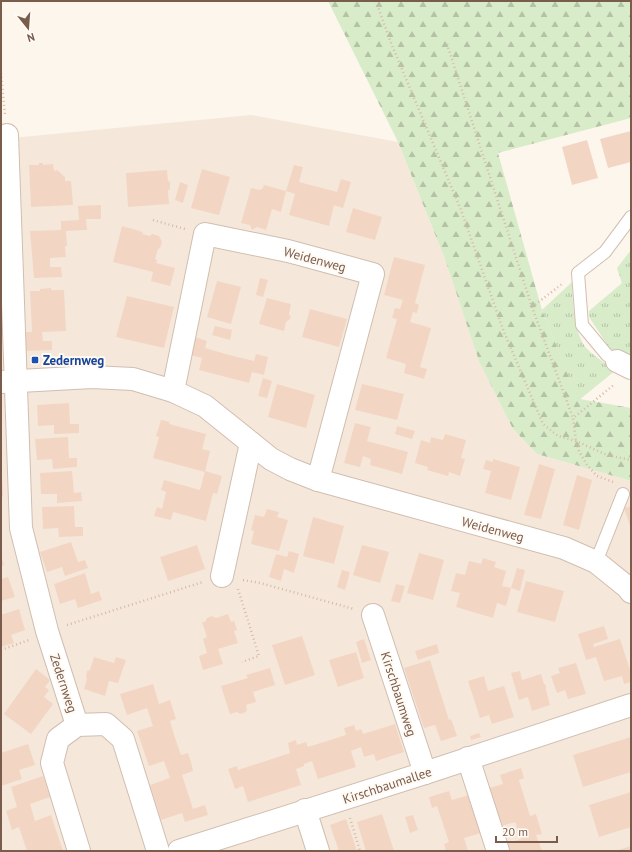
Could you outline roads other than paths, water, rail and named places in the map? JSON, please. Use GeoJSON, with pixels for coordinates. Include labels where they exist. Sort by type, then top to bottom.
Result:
{"type":"FeatureCollection","features":[{"type":"Feature","properties":{"kind":"street"},"geometry":{"type":"LineString","coordinates":[[7,135],[8,381]]}},
{"type":"Feature","properties":{"kind":"street","name":"Weidenweg"},"geometry":{"type":"LineString","coordinates":[[173,391],[205,234],[288,251],[373,274],[318,480]]}},
{"type":"Feature","properties":{"kind":"street","name":"Weidenweg"},"geometry":{"type":"LineString","coordinates":[[8,381],[92,377],[133,379],[173,391],[204,406],[271,458],[290,469],[318,480],[564,548],[596,562],[631,592]]}},
{"type":"Feature","properties":{"kind":"street","name":"Zedernweg"},"geometry":{"type":"LineString","coordinates":[[8,381],[21,528],[47,631],[77,725]]}},
{"type":"Feature","properties":{"kind":"street"},"geometry":{"type":"LineString","coordinates":[[229,577],[251,443]]}},
{"type":"Feature","properties":{"kind":"street","name":"Kirschbaumweg"},"geometry":{"type":"LineString","coordinates":[[373,615],[425,773]]}},
{"type":"Feature","properties":{"kind":"street","name":"Kirschbaumallee"},"geometry":{"type":"LineString","coordinates":[[179,851],[425,773],[631,704]]}},
{"type":"Feature","properties":{"kind":"street","name":"Zedernweg"},"geometry":{"type":"LineString","coordinates":[[79,851],[52,764],[58,739],[77,725],[106,724],[123,740],[158,851]]}},
{"type":"Feature","properties":{"kind":"street"},"geometry":{"type":"LineString","coordinates":[[468,758],[498,851]]}},
{"type":"Feature","properties":{"kind":"street"},"geometry":{"type":"LineString","coordinates":[[305,810],[318,851]]}},
{"type":"Feature","properties":{"kind":"lane"},"geometry":{"type":"LineString","coordinates":[[622,370],[607,355],[582,325],[578,273],[605,252],[631,217]]}},
{"type":"Feature","properties":{"kind":"lane"},"geometry":{"type":"LineString","coordinates":[[596,562],[623,494]]}},
{"type":"Feature","properties":{"kind":"place","name":"Zedernweg"},"geometry":{"type":"Point","coordinates":[35,360]}}]}
